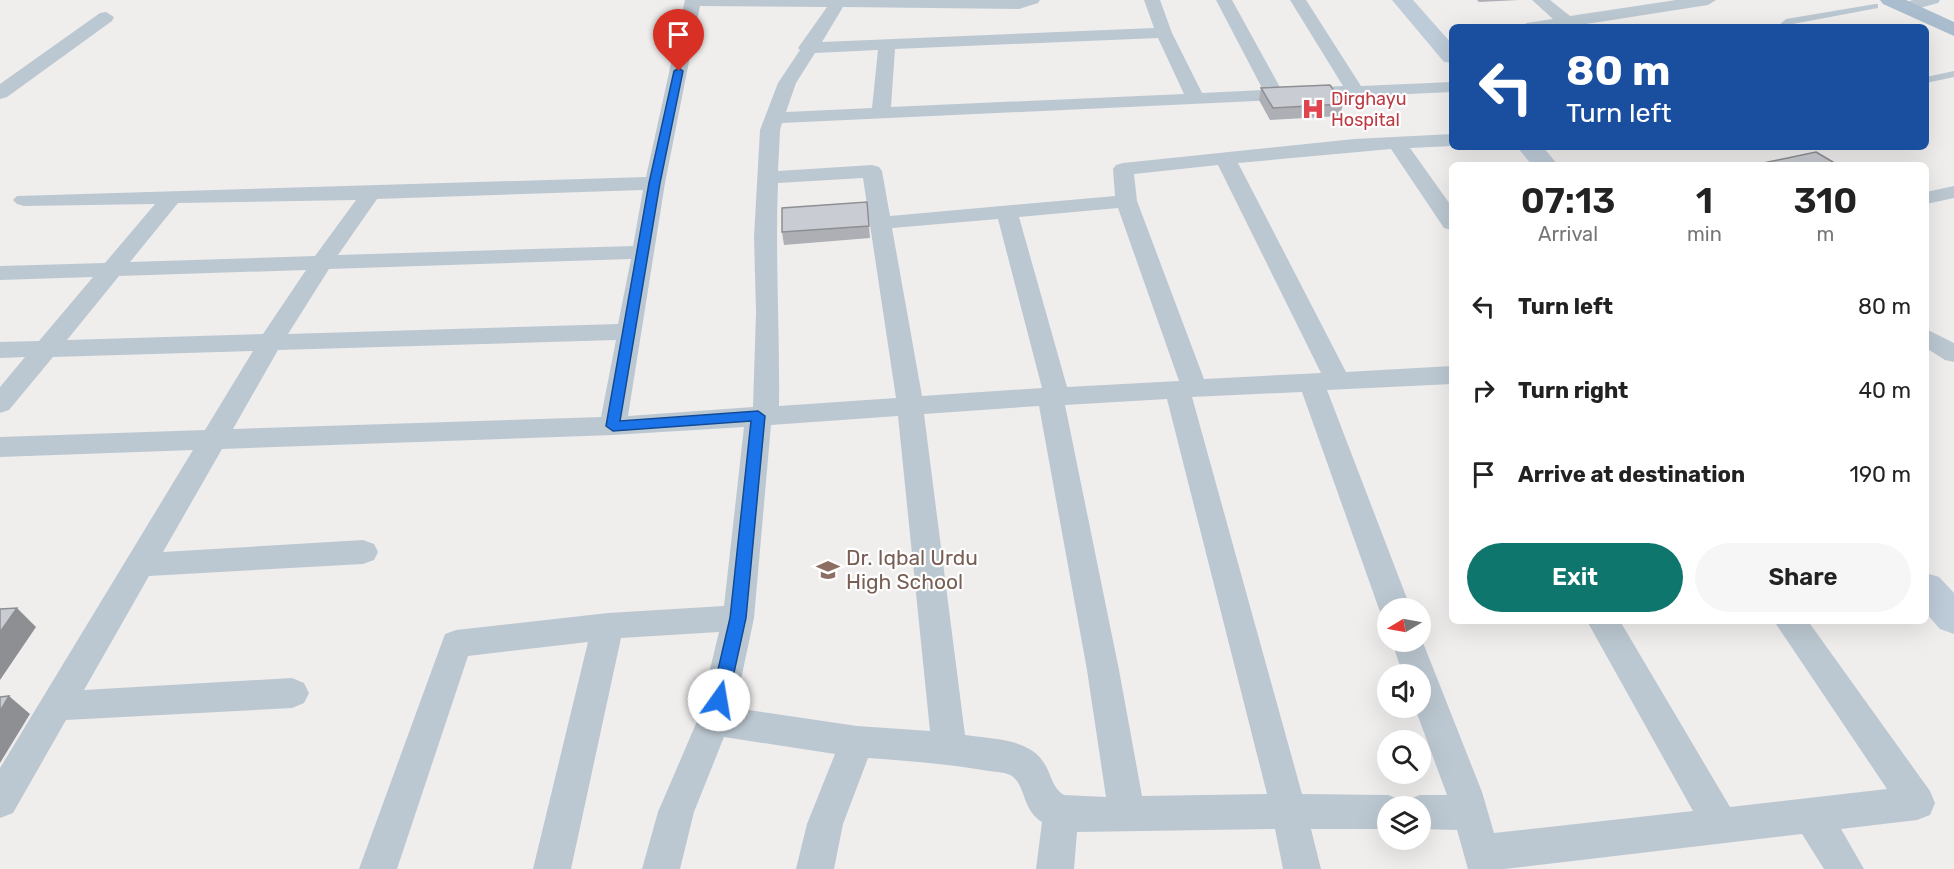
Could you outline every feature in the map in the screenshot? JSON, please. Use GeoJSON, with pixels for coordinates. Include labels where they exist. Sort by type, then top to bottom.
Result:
{"type":"FeatureCollection","features":[{"type":"Feature","properties":{"kind":"main road"},"geometry":{"type":"LineString","coordinates":[[1883,3],[1914,24]]}},
{"type":"Feature","properties":{"kind":"main road"},"geometry":{"type":"LineString","coordinates":[[1883,3],[1954,30]]}},
{"type":"Feature","properties":{"kind":"main road"},"geometry":{"type":"LineString","coordinates":[[1929,32],[1954,44]]}},
{"type":"Feature","properties":{"kind":"street"},"geometry":{"type":"LineString","coordinates":[[613,426],[655,183],[692,0],[1019,4],[1032,0]]}},
{"type":"Feature","properties":{"kind":"street"},"geometry":{"type":"LineString","coordinates":[[1152,0],[1164,33],[1196,100]]}},
{"type":"Feature","properties":{"kind":"street"},"geometry":{"type":"LineString","coordinates":[[1224,0],[1275,96]]}},
{"type":"Feature","properties":{"kind":"street"},"geometry":{"type":"LineString","coordinates":[[1298,0],[1356,92]]}},
{"type":"Feature","properties":{"kind":"street"},"geometry":{"type":"LineString","coordinates":[[1401,0],[1445,40]]}},
{"type":"Feature","properties":{"kind":"street"},"geometry":{"type":"LineString","coordinates":[[1540,0],[1567,22]]}},
{"type":"Feature","properties":{"kind":"street"},"geometry":{"type":"LineString","coordinates":[[1553,24],[1708,0]]}},
{"type":"Feature","properties":{"kind":"street"},"geometry":{"type":"LineString","coordinates":[[1883,3],[1932,0]]}},
{"type":"Feature","properties":{"kind":"street"},"geometry":{"type":"LineString","coordinates":[[661,869],[664,848],[688,775],[715,720],[738,618],[762,415],[767,178],[773,118],[787,84],[807,48],[838,3]]}},
{"type":"Feature","properties":{"kind":"street"},"geometry":{"type":"LineString","coordinates":[[0,93],[106,17]]}},
{"type":"Feature","properties":{"kind":"street"},"geometry":{"type":"LineString","coordinates":[[807,48],[1164,33]]}},
{"type":"Feature","properties":{"kind":"street"},"geometry":{"type":"LineString","coordinates":[[881,114],[887,45]]}},
{"type":"Feature","properties":{"kind":"street"},"geometry":{"type":"LineString","coordinates":[[773,118],[1449,87]]}},
{"type":"Feature","properties":{"kind":"street"},"geometry":{"type":"LineString","coordinates":[[1302,869],[1186,389],[1155,285],[1126,201],[1123,169],[1397,142],[1449,140]]}},
{"type":"Feature","properties":{"kind":"street"},"geometry":{"type":"LineString","coordinates":[[1397,142],[1442,195],[1449,215]]}},
{"type":"Feature","properties":{"kind":"street"},"geometry":{"type":"LineString","coordinates":[[1532,150],[1543,162]]}},
{"type":"Feature","properties":{"kind":"street"},"geometry":{"type":"LineString","coordinates":[[1225,158],[1325,382],[1392,598]]}},
{"type":"Feature","properties":{"kind":"street"},"geometry":{"type":"LineString","coordinates":[[767,178],[872,171],[910,405],[949,748]]}},
{"type":"Feature","properties":{"kind":"street"},"geometry":{"type":"LineString","coordinates":[[24,200],[371,193],[655,183]]}},
{"type":"Feature","properties":{"kind":"street"},"geometry":{"type":"LineString","coordinates":[[1929,197],[1954,192]]}},
{"type":"Feature","properties":{"kind":"street"},"geometry":{"type":"LineString","coordinates":[[0,801],[270,343],[322,262],[371,193]]}},
{"type":"Feature","properties":{"kind":"street"},"geometry":{"type":"LineString","coordinates":[[0,404],[173,196]]}},
{"type":"Feature","properties":{"kind":"street"},"geometry":{"type":"LineString","coordinates":[[879,223],[1126,201]]}},
{"type":"Feature","properties":{"kind":"street"},"geometry":{"type":"LineString","coordinates":[[1007,212],[1053,396],[1127,814]]}},
{"type":"Feature","properties":{"kind":"street"},"geometry":{"type":"LineString","coordinates":[[0,273],[643,252]]}},
{"type":"Feature","properties":{"kind":"street"},"geometry":{"type":"LineString","coordinates":[[0,350],[629,332]]}},
{"type":"Feature","properties":{"kind":"street"},"geometry":{"type":"LineString","coordinates":[[1929,339],[1954,354]]}},
{"type":"Feature","properties":{"kind":"street"},"geometry":{"type":"LineString","coordinates":[[0,447],[613,426],[1053,396],[1449,375]]}},
{"type":"Feature","properties":{"kind":"street"},"geometry":{"type":"LineString","coordinates":[[139,565],[363,552]]}},
{"type":"Feature","properties":{"kind":"street"},"geometry":{"type":"LineString","coordinates":[[1929,591],[1954,618]]}},
{"type":"Feature","properties":{"kind":"street"},"geometry":{"type":"LineString","coordinates":[[378,869],[456,644],[608,626],[738,618]]}},
{"type":"Feature","properties":{"kind":"street"},"geometry":{"type":"LineString","coordinates":[[1605,624],[1721,826]]}},
{"type":"Feature","properties":{"kind":"street"},"geometry":{"type":"LineString","coordinates":[[1431,706],[1470,813],[1484,861],[1721,826],[1917,803],[1792,624]]}},
{"type":"Feature","properties":{"kind":"street"},"geometry":{"type":"LineString","coordinates":[[552,869],[608,626]]}},
{"type":"Feature","properties":{"kind":"street"},"geometry":{"type":"LineString","coordinates":[[56,706],[292,693]]}},
{"type":"Feature","properties":{"kind":"street"},"geometry":{"type":"LineString","coordinates":[[715,720],[858,742],[949,748],[1017,760],[1026,765],[1034,775],[1042,799],[1050,809],[1061,814],[1377,812]]}},
{"type":"Feature","properties":{"kind":"street"},"geometry":{"type":"LineString","coordinates":[[815,869],[825,824],[858,742]]}},
{"type":"Feature","properties":{"kind":"street"},"geometry":{"type":"LineString","coordinates":[[1431,812],[1470,813]]}},
{"type":"Feature","properties":{"kind":"street"},"geometry":{"type":"LineString","coordinates":[[1055,869],[1061,814]]}},
{"type":"Feature","properties":{"kind":"street"},"geometry":{"type":"LineString","coordinates":[[1811,815],[1845,869]]}},
{"type":"Feature","properties":{"kind":"lane"},"geometry":{"type":"LineString","coordinates":[[1784,24],[1883,3]]}},
{"type":"Feature","properties":{"kind":"lane"},"geometry":{"type":"LineString","coordinates":[[1929,79],[1954,74]]}},
{"type":"Feature","properties":{"kind":"building"},"geometry":{"type":"Polygon","coordinates":[[[1330,85],[1343,104],[1273,108],[1261,88],[1330,85]]]}},
{"type":"Feature","properties":{"kind":"building"},"geometry":{"type":"Polygon","coordinates":[[[1816,152],[1833,162],[1768,162],[1816,152]]]}},
{"type":"Feature","properties":{"kind":"building"},"geometry":{"type":"Polygon","coordinates":[[[867,202],[869,226],[782,232],[782,208],[867,202]]]}},
{"type":"Feature","properties":{"kind":"building"},"geometry":{"type":"Polygon","coordinates":[[[17,608],[0,632],[0,609],[17,608]]]}},
{"type":"Feature","properties":{"kind":"building"},"geometry":{"type":"Polygon","coordinates":[[[9,696],[0,711],[0,697],[9,696]]]}},
{"type":"Feature","properties":{"kind":"place","name":"Dirghayu Hospital"},"geometry":{"type":"Point","coordinates":[1313,109]}},
{"type":"Feature","properties":{"kind":"place","name":"Dr. Iqbal Urdu High School"},"geometry":{"type":"Point","coordinates":[828,570]}},
{"type":"Feature","properties":{"kind":"route"},"geometry":{"type":"LineString","coordinates":[[679,71],[655,183],[613,426],[758,416],[738,618],[719,700]]}}]}
